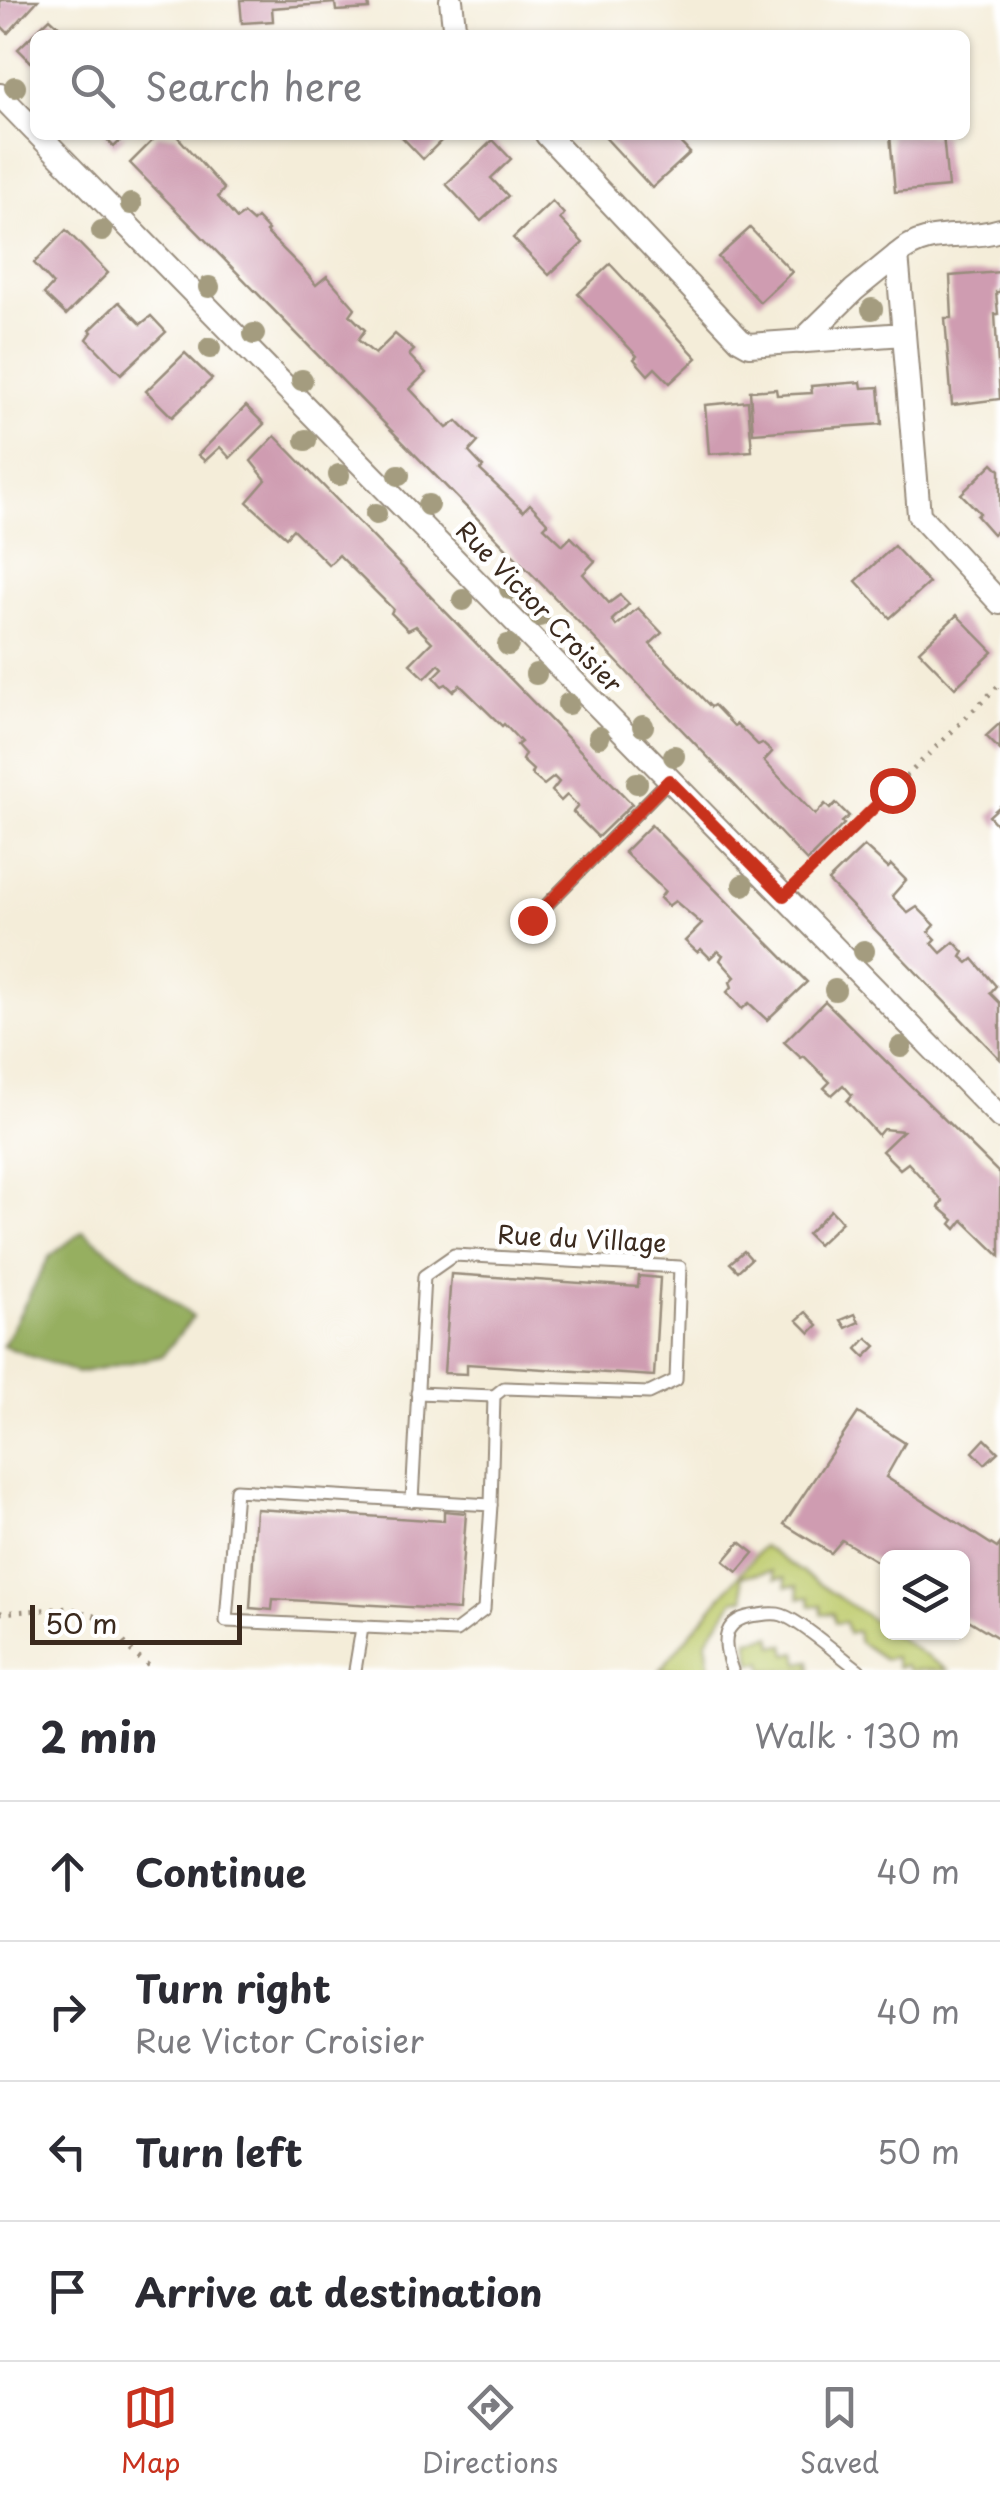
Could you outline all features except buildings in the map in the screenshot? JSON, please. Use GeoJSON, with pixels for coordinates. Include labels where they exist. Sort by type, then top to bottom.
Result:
{"type":"FeatureCollection","features":[{"type":"Feature","properties":{"kind":"street"},"geometry":{"type":"LineString","coordinates":[[451,0],[454,30]]}},
{"type":"Feature","properties":{"kind":"street","name":"Rue Victor Croisier"},"geometry":{"type":"LineString","coordinates":[[0,96],[30,126]]}},
{"type":"Feature","properties":{"kind":"street","name":"Rue Victor Croisier"},"geometry":{"type":"LineString","coordinates":[[44,140],[1000,1117]]}},
{"type":"Feature","properties":{"kind":"street"},"geometry":{"type":"LineString","coordinates":[[552,140],[749,346],[904,334]]}},
{"type":"Feature","properties":{"kind":"street"},"geometry":{"type":"LineString","coordinates":[[801,342],[874,272],[922,238],[1000,230]]}},
{"type":"Feature","properties":{"kind":"street"},"geometry":{"type":"LineString","coordinates":[[897,256],[919,515],[1000,603]]}},
{"type":"Feature","properties":{"kind":"lane"},"geometry":{"type":"LineString","coordinates":[[532,920],[669,780]]}},
{"type":"Feature","properties":{"kind":"lane","name":"Rue du Village"},"geometry":{"type":"LineString","coordinates":[[412,1501],[424,1276],[454,1255],[680,1267],[676,1380],[649,1393],[504,1388],[494,1396]]}},
{"type":"Feature","properties":{"kind":"lane"},"geometry":{"type":"LineString","coordinates":[[417,1393],[494,1396],[491,1505],[484,1610],[456,1631],[226,1621],[236,1490],[491,1505]]}},
{"type":"Feature","properties":{"kind":"lane"},"geometry":{"type":"LineString","coordinates":[[732,1670],[724,1650],[728,1630],[741,1618],[782,1614],[858,1670]]}},
{"type":"Feature","properties":{"kind":"lane"},"geometry":{"type":"LineString","coordinates":[[355,1670],[362,1628]]}},
{"type":"Feature","properties":{"kind":"path"},"geometry":{"type":"LineString","coordinates":[[784,896],[1000,684]]}},
{"type":"Feature","properties":{"kind":"path"},"geometry":{"type":"LineString","coordinates":[[0,1614],[70,1608],[104,1619],[134,1654],[154,1670]]}},
{"type":"Feature","properties":{"kind":"green space"},"geometry":{"type":"Polygon","coordinates":[[[83,1231],[193,1317],[162,1356],[78,1373],[3,1346],[49,1257],[83,1231]]]}},
{"type":"Feature","properties":{"kind":"green space"},"geometry":{"type":"Polygon","coordinates":[[[763,1546],[880,1625],[880,1640],[902,1640],[947,1670],[897,1667],[894,1657],[884,1659],[859,1642],[857,1631],[848,1633],[845,1622],[835,1623],[833,1613],[822,1615],[821,1605],[810,1606],[809,1597],[799,1598],[797,1586],[786,1587],[785,1578],[775,1579],[773,1571],[741,1576],[745,1598],[734,1600],[706,1641],[710,1670],[660,1670],[763,1546]]]}},
{"type":"Feature","properties":{"kind":"green space"},"geometry":{"type":"Polygon","coordinates":[[[772,1636],[774,1646],[785,1645],[787,1654],[797,1652],[799,1663],[810,1661],[811,1670],[764,1670],[763,1662],[752,1664],[748,1640],[772,1636]]]}},
{"type":"Feature","properties":{"kind":"route"},"geometry":{"type":"LineString","coordinates":[[532,920],[669,780],[784,896],[892,790]]}}]}
